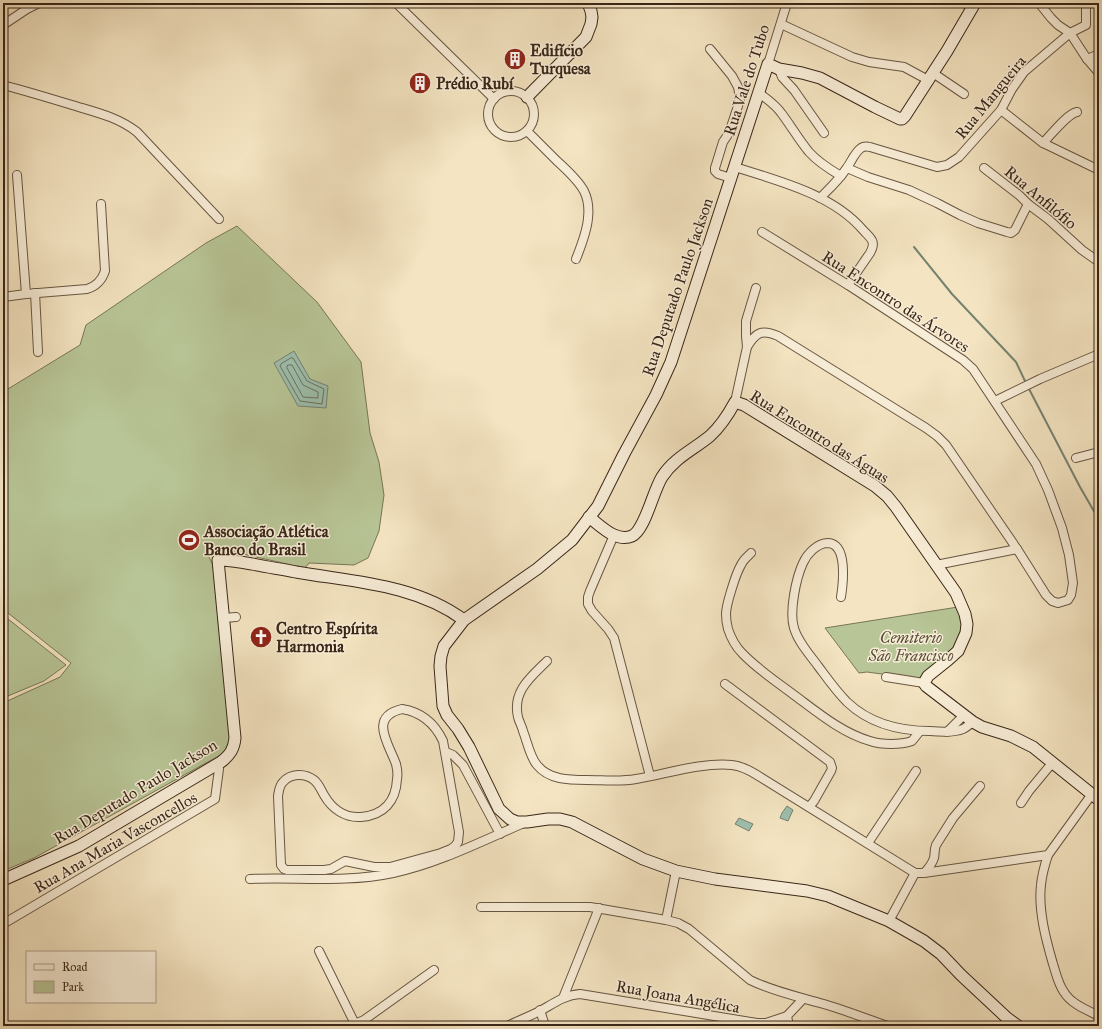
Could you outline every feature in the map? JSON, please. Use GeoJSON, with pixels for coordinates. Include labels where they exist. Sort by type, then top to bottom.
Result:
{"type":"FeatureCollection","features":[{"type":"Feature","properties":{"kind":"main road"},"geometry":{"type":"LineString","coordinates":[[527,97],[586,37],[592,17],[588,3]]}},
{"type":"Feature","properties":{"kind":"main road"},"geometry":{"type":"LineString","coordinates":[[768,64],[779,70],[802,73],[820,78],[897,118],[902,119],[961,27],[971,4]]}},
{"type":"Feature","properties":{"kind":"main road","name":"Rua Vale do Tubo"},"geometry":{"type":"LineString","coordinates":[[735,167],[768,64]]}},
{"type":"Feature","properties":{"kind":"main road","name":"Rua Deputado Paulo Jackson"},"geometry":{"type":"LineString","coordinates":[[572,540],[598,506],[606,492],[614,472],[656,395],[666,373],[678,344],[698,277],[735,167]]}},
{"type":"Feature","properties":{"kind":"main road"},"geometry":{"type":"LineString","coordinates":[[589,517],[614,535],[621,537],[633,536],[644,518],[661,478],[669,467],[709,436],[725,419],[734,402]]}},
{"type":"Feature","properties":{"kind":"main road","name":"Rua Encontro das Águas"},"geometry":{"type":"LineString","coordinates":[[734,402],[744,405],[875,486],[887,496],[956,593],[965,614],[967,624],[966,633],[958,651],[928,676],[924,682]]}},
{"type":"Feature","properties":{"kind":"main road","name":"Rua Deputado Paulo Jackson"},"geometry":{"type":"LineString","coordinates":[[3,880],[78,846],[218,767],[228,757],[234,745],[234,731],[218,560],[367,582],[401,590],[445,608],[464,620],[537,569],[572,540],[599,524]]}},
{"type":"Feature","properties":{"kind":"main road"},"geometry":{"type":"LineString","coordinates":[[464,620],[444,646],[440,656],[443,706],[447,716],[458,729],[469,747],[498,809],[510,819],[517,822],[548,819],[572,822],[643,859],[676,871],[716,880],[807,891],[828,896],[889,921],[924,941],[941,954],[961,975],[1007,1018],[1018,1026]]}},
{"type":"Feature","properties":{"kind":"main road"},"geometry":{"type":"LineString","coordinates":[[924,682],[929,689],[982,726],[1014,733],[1096,797]]}},
{"type":"Feature","properties":{"kind":"street"},"geometry":{"type":"LineString","coordinates":[[3,25],[39,3]]}},
{"type":"Feature","properties":{"kind":"street"},"geometry":{"type":"LineString","coordinates":[[396,3],[494,99]]}},
{"type":"Feature","properties":{"kind":"street","name":"Rua Vale do Tubo"},"geometry":{"type":"LineString","coordinates":[[768,64],[787,3]]}},
{"type":"Feature","properties":{"kind":"street"},"geometry":{"type":"LineString","coordinates":[[1039,3],[1058,25],[1070,33],[1087,59],[1099,73]]}},
{"type":"Feature","properties":{"kind":"street","name":"Rua Mangueira"},"geometry":{"type":"LineString","coordinates":[[820,198],[841,176],[856,153],[865,146],[937,167],[947,165],[959,157],[1001,110],[1024,72],[1070,33],[1086,25],[1086,3]]}},
{"type":"Feature","properties":{"kind":"street"},"geometry":{"type":"LineString","coordinates":[[781,24],[852,57],[869,62],[904,67],[930,76],[964,94]]}},
{"type":"Feature","properties":{"kind":"street"},"geometry":{"type":"LineString","coordinates":[[710,49],[732,76],[738,87],[740,98],[729,133],[723,142],[715,168],[715,171],[718,174],[731,178]]}},
{"type":"Feature","properties":{"kind":"street"},"geometry":{"type":"LineString","coordinates":[[1087,59],[1099,54]]}},
{"type":"Feature","properties":{"kind":"street"},"geometry":{"type":"LineString","coordinates":[[779,70],[824,133]]}},
{"type":"Feature","properties":{"kind":"street"},"geometry":{"type":"LineString","coordinates":[[3,85],[100,113],[130,126],[219,219]]}},
{"type":"Feature","properties":{"kind":"street"},"geometry":{"type":"LineString","coordinates":[[510,91],[516,91],[527,97],[532,103],[534,111],[532,126],[520,136],[512,137],[498,133],[492,127],[488,113],[490,105],[494,99],[504,92],[510,91]]}},
{"type":"Feature","properties":{"kind":"street"},"geometry":{"type":"LineString","coordinates":[[759,93],[782,113],[800,141],[810,153],[823,165],[841,176]]}},
{"type":"Feature","properties":{"kind":"street"},"geometry":{"type":"LineString","coordinates":[[1001,110],[1044,143],[1099,170]]}},
{"type":"Feature","properties":{"kind":"street"},"geometry":{"type":"LineString","coordinates":[[1044,143],[1063,122],[1077,112]]}},
{"type":"Feature","properties":{"kind":"street"},"geometry":{"type":"LineString","coordinates":[[527,131],[566,169],[584,191],[587,200],[588,218],[576,259]]}},
{"type":"Feature","properties":{"kind":"street"},"geometry":{"type":"LineString","coordinates":[[735,167],[797,187],[844,211],[858,224],[874,243],[870,253],[848,285]]}},
{"type":"Feature","properties":{"kind":"street"},"geometry":{"type":"LineString","coordinates":[[847,168],[868,177],[909,190],[966,218],[1007,232],[1013,232],[1015,230],[1028,204]]}},
{"type":"Feature","properties":{"kind":"street","name":"Rua Anfilófio"},"geometry":{"type":"LineString","coordinates":[[984,168],[1020,195],[1028,204],[1048,219],[1082,250],[1099,262]]}},
{"type":"Feature","properties":{"kind":"street"},"geometry":{"type":"LineString","coordinates":[[17,175],[26,294]]}},
{"type":"Feature","properties":{"kind":"street"},"geometry":{"type":"LineString","coordinates":[[3,297],[87,289],[99,283],[105,271],[101,204]]}},
{"type":"Feature","properties":{"kind":"street","name":"Rua Encontro das Árvores"},"geometry":{"type":"LineString","coordinates":[[748,346],[755,336],[760,333],[771,333],[778,336],[937,436],[946,445],[1017,549],[1046,595],[1052,601],[1058,603],[1068,600],[1071,595],[1073,583],[1069,555],[1062,528],[1048,490],[1036,464],[973,370],[968,364],[848,285],[762,232]]}},
{"type":"Feature","properties":{"kind":"street"},"geometry":{"type":"LineString","coordinates":[[734,402],[748,346],[746,321],[756,288]]}},
{"type":"Feature","properties":{"kind":"street"},"geometry":{"type":"LineString","coordinates":[[35,293],[38,352]]}},
{"type":"Feature","properties":{"kind":"street"},"geometry":{"type":"LineString","coordinates":[[994,401],[1040,379],[1099,354]]}},
{"type":"Feature","properties":{"kind":"street"},"geometry":{"type":"LineString","coordinates":[[1076,458],[1099,452]]}},
{"type":"Feature","properties":{"kind":"street"},"geometry":{"type":"LineString","coordinates":[[614,535],[590,590],[588,604],[614,638],[650,776]]}},
{"type":"Feature","properties":{"kind":"street"},"geometry":{"type":"LineString","coordinates":[[841,597],[843,580],[838,548],[828,543],[823,544],[811,552],[806,558],[798,578],[794,596],[792,618],[797,635],[812,659],[847,702],[868,718],[880,723],[898,728],[920,731],[947,732],[969,718]]}},
{"type":"Feature","properties":{"kind":"street"},"geometry":{"type":"LineString","coordinates":[[936,565],[1017,549]]}},
{"type":"Feature","properties":{"kind":"street"},"geometry":{"type":"LineString","coordinates":[[751,553],[743,561],[740,567],[727,605],[726,614],[728,630],[742,653],[779,684],[832,723],[857,736],[870,741],[896,743],[912,741],[920,731]]}},
{"type":"Feature","properties":{"kind":"street"},"geometry":{"type":"LineString","coordinates":[[224,618],[236,617]]}},
{"type":"Feature","properties":{"kind":"street"},"geometry":{"type":"LineString","coordinates":[[547,661],[522,687],[518,696],[517,705],[518,717],[536,764],[552,777],[564,779],[626,780],[709,765],[733,765],[747,769],[915,873],[924,873],[1048,855]]}},
{"type":"Feature","properties":{"kind":"street"},"geometry":{"type":"LineString","coordinates":[[886,677],[924,682]]}},
{"type":"Feature","properties":{"kind":"street"},"geometry":{"type":"LineString","coordinates":[[724,684],[830,762],[832,768],[831,771],[809,807]]}},
{"type":"Feature","properties":{"kind":"street"},"geometry":{"type":"LineString","coordinates":[[402,709],[410,710],[428,720],[438,731],[446,752],[459,832],[458,842],[455,846],[441,853],[390,868],[374,868],[345,861],[331,869],[324,870],[287,870],[282,867],[278,796],[279,788],[288,778],[301,775],[307,776],[314,780],[329,803],[336,810],[346,815],[357,817],[369,816],[388,806],[394,797],[397,785],[398,774],[396,765],[383,733],[385,720],[390,714],[402,709]]}},
{"type":"Feature","properties":{"kind":"street"},"geometry":{"type":"LineString","coordinates":[[446,752],[458,758],[463,765],[500,834]]}},
{"type":"Feature","properties":{"kind":"street"},"geometry":{"type":"LineString","coordinates":[[1021,804],[1029,791],[1053,762]]}},
{"type":"Feature","properties":{"kind":"street","name":"Rua Ana Maria Vasconcellos"},"geometry":{"type":"LineString","coordinates":[[3,924],[215,799],[218,767]]}},
{"type":"Feature","properties":{"kind":"street"},"geometry":{"type":"LineString","coordinates":[[868,843],[916,771]]}},
{"type":"Feature","properties":{"kind":"street"},"geometry":{"type":"LineString","coordinates":[[924,873],[932,862],[936,845],[953,818],[980,786]]}},
{"type":"Feature","properties":{"kind":"street"},"geometry":{"type":"LineString","coordinates":[[1096,797],[1048,855],[1044,868],[1040,900],[1048,946],[1058,983],[1072,1002],[1099,1016]]}},
{"type":"Feature","properties":{"kind":"street"},"geometry":{"type":"LineString","coordinates":[[250,879],[352,878],[393,873],[432,861],[527,822]]}},
{"type":"Feature","properties":{"kind":"street"},"geometry":{"type":"LineString","coordinates":[[666,920],[676,871]]}},
{"type":"Feature","properties":{"kind":"street"},"geometry":{"type":"LineString","coordinates":[[889,921],[915,873]]}},
{"type":"Feature","properties":{"kind":"street"},"geometry":{"type":"LineString","coordinates":[[481,906],[584,906],[678,923],[689,929],[750,980],[774,990],[821,1003],[887,1026]]}},
{"type":"Feature","properties":{"kind":"street"},"geometry":{"type":"LineString","coordinates":[[563,998],[599,908]]}},
{"type":"Feature","properties":{"kind":"street"},"geometry":{"type":"LineString","coordinates":[[319,951],[354,1025],[371,1015],[434,970]]}},
{"type":"Feature","properties":{"kind":"street","name":"Rua Joana Angélica"},"geometry":{"type":"LineString","coordinates":[[507,1026],[563,998],[580,994],[589,994],[757,1023],[766,1023],[787,1016]]}},
{"type":"Feature","properties":{"kind":"street"},"geometry":{"type":"LineString","coordinates":[[789,1026],[787,1016],[802,998]]}},
{"type":"Feature","properties":{"kind":"street"},"geometry":{"type":"LineString","coordinates":[[540,1010],[546,1026]]}},
{"type":"Feature","properties":{"kind":"green space","name":"Associação Atlética Banco do Brasil"},"geometry":{"type":"Polygon","coordinates":[[[237,226],[317,302],[361,362],[370,433],[379,462],[384,495],[379,531],[368,558],[354,565],[309,563],[305,568],[225,550],[207,553],[213,565],[231,743],[224,753],[34,858],[3,871],[3,703],[60,677],[71,663],[3,609],[3,392],[80,345],[86,325],[206,243],[237,226]]]}},
{"type":"Feature","properties":{"kind":"green space","name":"Cemiterio São Francisco"},"geometry":{"type":"Polygon","coordinates":[[[958,607],[964,628],[960,642],[942,663],[919,679],[867,672],[859,673],[825,628],[958,607]]]}},
{"type":"Feature","properties":{"kind":"green space"},"geometry":{"type":"Polygon","coordinates":[[[3,615],[66,665],[44,681],[3,698],[3,615]]]}},
{"type":"Feature","properties":{"kind":"water"},"geometry":{"type":"Polygon","coordinates":[[[294,351],[310,379],[328,386],[326,408],[298,406],[274,363],[294,351]]]}},
{"type":"Feature","properties":{"kind":"water"},"geometry":{"type":"Polygon","coordinates":[[[787,806],[793,810],[788,821],[780,818],[787,806]]]}},
{"type":"Feature","properties":{"kind":"water"},"geometry":{"type":"Polygon","coordinates":[[[739,818],[753,824],[749,831],[735,824],[739,818]]]}},
{"type":"Feature","properties":{"kind":"waterway"},"geometry":{"type":"LineString","coordinates":[[914,247],[952,294],[1016,362],[1025,381]]}},
{"type":"Feature","properties":{"kind":"waterway"},"geometry":{"type":"LineString","coordinates":[[1028,387],[1080,487],[1099,520]]}},
{"type":"Feature","properties":{"kind":"place","name":"Edifício Turquesa"},"geometry":{"type":"Point","coordinates":[515,59]}},
{"type":"Feature","properties":{"kind":"place","name":"Prédio Rubí"},"geometry":{"type":"Point","coordinates":[420,83]}},
{"type":"Feature","properties":{"kind":"place","name":"Associação Atlética Banco do Brasil"},"geometry":{"type":"Point","coordinates":[189,540]}},
{"type":"Feature","properties":{"kind":"place","name":"Centro Espírita Harmonia"},"geometry":{"type":"Point","coordinates":[261,637]}}]}
